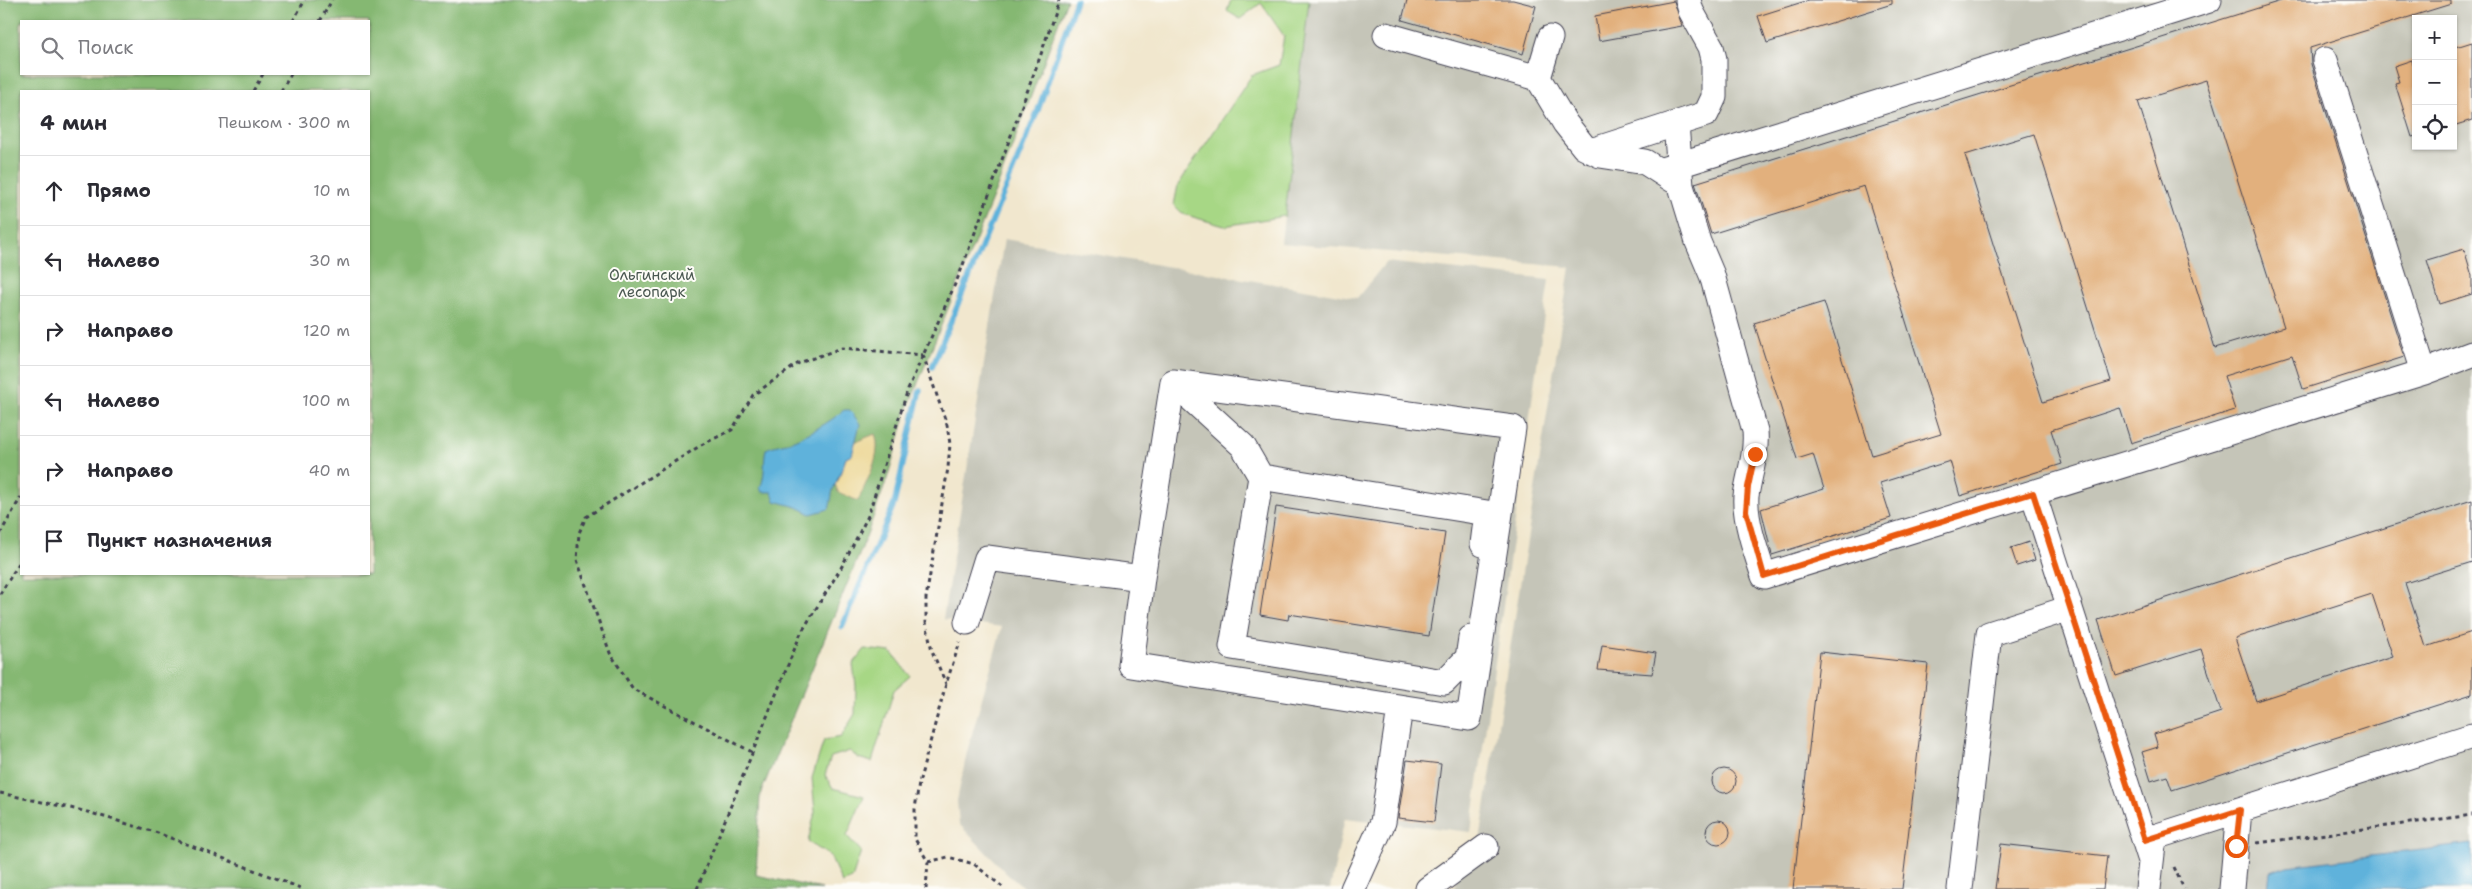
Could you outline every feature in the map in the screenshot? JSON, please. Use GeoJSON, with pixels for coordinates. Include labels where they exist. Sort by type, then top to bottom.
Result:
{"type":"FeatureCollection","features":[{"type":"Feature","properties":{"kind":"lane"},"geometry":{"type":"LineString","coordinates":[[1591,151],[1706,114],[1714,97],[1714,59],[1711,47],[1688,0]]}},
{"type":"Feature","properties":{"kind":"lane"},"geometry":{"type":"LineString","coordinates":[[1386,35],[1538,78],[1565,123],[1584,147],[1591,151],[1646,162],[1673,174],[2209,0]]}},
{"type":"Feature","properties":{"kind":"lane"},"geometry":{"type":"LineString","coordinates":[[1538,78],[1550,38]]}},
{"type":"Feature","properties":{"kind":"lane"},"geometry":{"type":"LineString","coordinates":[[2325,60],[2424,372]]}},
{"type":"Feature","properties":{"kind":"lane"},"geometry":{"type":"LineString","coordinates":[[1676,124],[1673,174],[1712,275],[1753,418],[1756,448],[1746,498],[1746,511],[1764,576],[2424,372],[2472,354]]}},
{"type":"Feature","properties":{"kind":"lane"},"geometry":{"type":"LineString","coordinates":[[1174,382],[1243,446],[1261,477],[1232,646],[1444,682],[1468,658],[1487,513],[1261,477]]}},
{"type":"Feature","properties":{"kind":"lane"},"geometry":{"type":"LineString","coordinates":[[1174,382],[1513,428],[1469,718],[1131,665],[1142,578],[1174,382]]}},
{"type":"Feature","properties":{"kind":"lane"},"geometry":{"type":"LineString","coordinates":[[2033,493],[2150,846],[2148,889]]}},
{"type":"Feature","properties":{"kind":"lane"},"geometry":{"type":"LineString","coordinates":[[964,630],[987,558],[1142,578]]}},
{"type":"Feature","properties":{"kind":"lane"},"geometry":{"type":"LineString","coordinates":[[1960,889],[1989,634],[2070,608]]}},
{"type":"Feature","properties":{"kind":"lane"},"geometry":{"type":"LineString","coordinates":[[1353,889],[1383,822],[1400,708]]}},
{"type":"Feature","properties":{"kind":"lane"},"geometry":{"type":"LineString","coordinates":[[2150,846],[2240,810],[2472,736]]}},
{"type":"Feature","properties":{"kind":"lane"},"geometry":{"type":"LineString","coordinates":[[2232,889],[2240,810]]}},
{"type":"Feature","properties":{"kind":"lane"},"geometry":{"type":"LineString","coordinates":[[1428,889],[1486,847]]}},
{"type":"Feature","properties":{"kind":"path"},"geometry":{"type":"LineString","coordinates":[[294,20],[305,0]]}},
{"type":"Feature","properties":{"kind":"path"},"geometry":{"type":"LineString","coordinates":[[321,20],[332,0]]}},
{"type":"Feature","properties":{"kind":"path"},"geometry":{"type":"LineString","coordinates":[[697,889],[801,633],[841,568],[868,516],[908,389],[960,273],[1040,58],[1059,0]]}},
{"type":"Feature","properties":{"kind":"path"},"geometry":{"type":"LineString","coordinates":[[254,90],[262,75]]}},
{"type":"Feature","properties":{"kind":"path"},"geometry":{"type":"LineString","coordinates":[[282,90],[290,75]]}},
{"type":"Feature","properties":{"kind":"path"},"geometry":{"type":"LineString","coordinates":[[752,752],[633,689],[610,653],[577,560],[579,533],[586,517],[703,444],[732,430],[753,395],[799,363],[842,348],[922,355]]}},
{"type":"Feature","properties":{"kind":"path"},"geometry":{"type":"LineString","coordinates":[[922,355],[947,425],[950,444],[948,468],[926,598],[926,622],[932,651],[946,684]]}},
{"type":"Feature","properties":{"kind":"path"},"geometry":{"type":"LineString","coordinates":[[0,534],[20,499]]}},
{"type":"Feature","properties":{"kind":"path"},"geometry":{"type":"LineString","coordinates":[[0,594],[20,562]]}},
{"type":"Feature","properties":{"kind":"path"},"geometry":{"type":"LineString","coordinates":[[926,889],[928,862],[915,839],[915,809],[919,783],[946,684],[964,630]]}},
{"type":"Feature","properties":{"kind":"path"},"geometry":{"type":"LineString","coordinates":[[0,793],[84,811],[155,832],[304,889]]}},
{"type":"Feature","properties":{"kind":"path"},"geometry":{"type":"LineString","coordinates":[[2236,846],[2472,815]]}},
{"type":"Feature","properties":{"kind":"path"},"geometry":{"type":"LineString","coordinates":[[928,862],[948,857],[974,864],[1005,889]]}},
{"type":"Feature","properties":{"kind":"shaded area"},"geometry":{"type":"Polygon","coordinates":[[[1309,0],[2472,0],[2472,889],[1454,889],[1456,879],[1480,840],[1570,267],[1281,243],[1309,0]]]}},
{"type":"Feature","properties":{"kind":"shaded area"},"geometry":{"type":"Polygon","coordinates":[[[1004,239],[1357,298],[1386,262],[1549,280],[1471,832],[1345,818],[1330,889],[1025,889],[1007,874],[959,824],[957,801],[967,752],[1002,627],[943,619],[1004,239]]]}},
{"type":"Feature","properties":{"kind":"green space","name":"Ольгинский лесопарк"},"geometry":{"type":"Polygon","coordinates":[[[0,0],[1067,0],[997,187],[907,410],[887,479],[862,548],[760,795],[756,875],[822,889],[0,889],[0,0]]]}},
{"type":"Feature","properties":{"kind":"green space"},"geometry":{"type":"Polygon","coordinates":[[[1231,0],[1309,0],[1285,216],[1224,226],[1183,214],[1174,205],[1178,185],[1252,75],[1279,65],[1284,36],[1261,3],[1240,19],[1227,11],[1231,0]]]}},
{"type":"Feature","properties":{"kind":"green space"},"geometry":{"type":"Polygon","coordinates":[[[865,649],[891,652],[910,676],[894,690],[872,762],[858,758],[850,751],[831,757],[825,775],[833,788],[864,796],[847,836],[861,851],[852,879],[842,883],[830,856],[808,842],[815,812],[812,778],[824,740],[841,737],[855,714],[856,686],[853,664],[865,649]]]}},
{"type":"Feature","properties":{"kind":"sand"},"geometry":{"type":"Polygon","coordinates":[[[875,434],[877,450],[875,459],[858,501],[838,492],[835,484],[838,481],[846,458],[852,454],[855,442],[875,434]]]}},
{"type":"Feature","properties":{"kind":"water"},"geometry":{"type":"Polygon","coordinates":[[[844,410],[850,410],[860,424],[852,455],[846,458],[834,488],[829,509],[811,514],[797,507],[775,501],[772,492],[762,492],[760,488],[763,479],[766,449],[803,436],[825,424],[844,410]]]}},
{"type":"Feature","properties":{"kind":"water"},"geometry":{"type":"Polygon","coordinates":[[[2472,844],[2472,889],[2268,889],[2270,872],[2287,866],[2472,844]]]}},
{"type":"Feature","properties":{"kind":"building"},"geometry":{"type":"Polygon","coordinates":[[[1407,0],[1513,0],[1536,6],[1523,54],[1402,20],[1407,0]]]}},
{"type":"Feature","properties":{"kind":"building"},"geometry":{"type":"Polygon","coordinates":[[[1809,0],[1892,0],[1892,4],[1767,43],[1758,16],[1809,0]]]}},
{"type":"Feature","properties":{"kind":"building"},"geometry":{"type":"Polygon","coordinates":[[[2284,0],[2451,0],[2451,4],[2310,48],[2311,64],[2404,357],[2303,389],[2292,355],[2224,376],[2235,410],[2131,443],[2120,408],[2051,430],[2062,464],[1960,496],[1950,461],[1880,483],[1891,518],[1772,555],[1761,509],[1824,489],[1813,454],[1797,459],[1754,323],[1824,302],[1872,455],[1941,434],[1864,186],[1711,234],[1695,183],[2284,0]],[[2206,80],[2138,101],[2215,348],[2284,327],[2206,80]],[[2034,134],[1965,155],[2043,402],[2111,381],[2034,134]]]}},
{"type":"Feature","properties":{"kind":"building"},"geometry":{"type":"Polygon","coordinates":[[[1674,1],[1682,26],[1599,41],[1595,16],[1674,1]]]}},
{"type":"Feature","properties":{"kind":"building"},"geometry":{"type":"Polygon","coordinates":[[[2472,42],[2472,120],[2457,125],[2457,60],[2457,47],[2472,42]]]}},
{"type":"Feature","properties":{"kind":"building"},"geometry":{"type":"Polygon","coordinates":[[[2412,60],[2412,137],[2395,83],[2399,82],[2394,66],[2412,60]]]}},
{"type":"Feature","properties":{"kind":"building"},"geometry":{"type":"Polygon","coordinates":[[[2464,249],[2472,276],[2472,294],[2440,304],[2427,260],[2464,249]]]}},
{"type":"Feature","properties":{"kind":"building"},"geometry":{"type":"Polygon","coordinates":[[[2472,500],[2472,562],[2405,583],[2426,647],[2472,632],[2472,694],[2172,790],[2167,776],[2151,781],[2142,752],[2158,747],[2154,734],[2221,712],[2201,649],[2116,676],[2098,620],[2472,500]],[[2372,594],[2235,638],[2256,701],[2393,657],[2372,594]]]}},
{"type":"Feature","properties":{"kind":"building"},"geometry":{"type":"Polygon","coordinates":[[[1276,507],[1445,533],[1429,636],[1289,614],[1288,620],[1260,615],[1276,507]]]}},
{"type":"Feature","properties":{"kind":"building"},"geometry":{"type":"Polygon","coordinates":[[[2029,542],[2035,560],[2017,566],[2011,548],[2029,542]]]}},
{"type":"Feature","properties":{"kind":"building"},"geometry":{"type":"Polygon","coordinates":[[[1602,645],[1656,653],[1652,674],[1598,670],[1602,645]]]}},
{"type":"Feature","properties":{"kind":"building"},"geometry":{"type":"Polygon","coordinates":[[[1820,652],[1928,664],[1902,889],[1793,889],[1820,652]]]}},
{"type":"Feature","properties":{"kind":"building"},"geometry":{"type":"Polygon","coordinates":[[[1407,760],[1441,764],[1434,822],[1398,818],[1407,760]]]}},
{"type":"Feature","properties":{"kind":"building"},"geometry":{"type":"Polygon","coordinates":[[[1719,769],[1729,769],[1736,776],[1736,786],[1729,793],[1719,793],[1712,786],[1712,776],[1719,769]]]}},
{"type":"Feature","properties":{"kind":"building"},"geometry":{"type":"Polygon","coordinates":[[[1713,820],[1723,820],[1730,827],[1730,837],[1723,844],[1713,844],[1706,837],[1706,827],[1713,820]]]}},
{"type":"Feature","properties":{"kind":"building"},"geometry":{"type":"Polygon","coordinates":[[[2001,844],[2107,856],[2103,889],[1995,889],[2001,844]]]}},
{"type":"Feature","properties":{"kind":"waterway"},"geometry":{"type":"LineString","coordinates":[[932,367],[1038,110],[1076,0]]}},
{"type":"Feature","properties":{"kind":"waterway"},"geometry":{"type":"LineString","coordinates":[[842,627],[894,504],[920,390]]}},
{"type":"Feature","properties":{"kind":"route"},"geometry":{"type":"LineString","coordinates":[[1755,454],[1746,498],[1746,511],[1764,576],[2033,493],[2145,840],[2240,810],[2236,846]]}}]}
